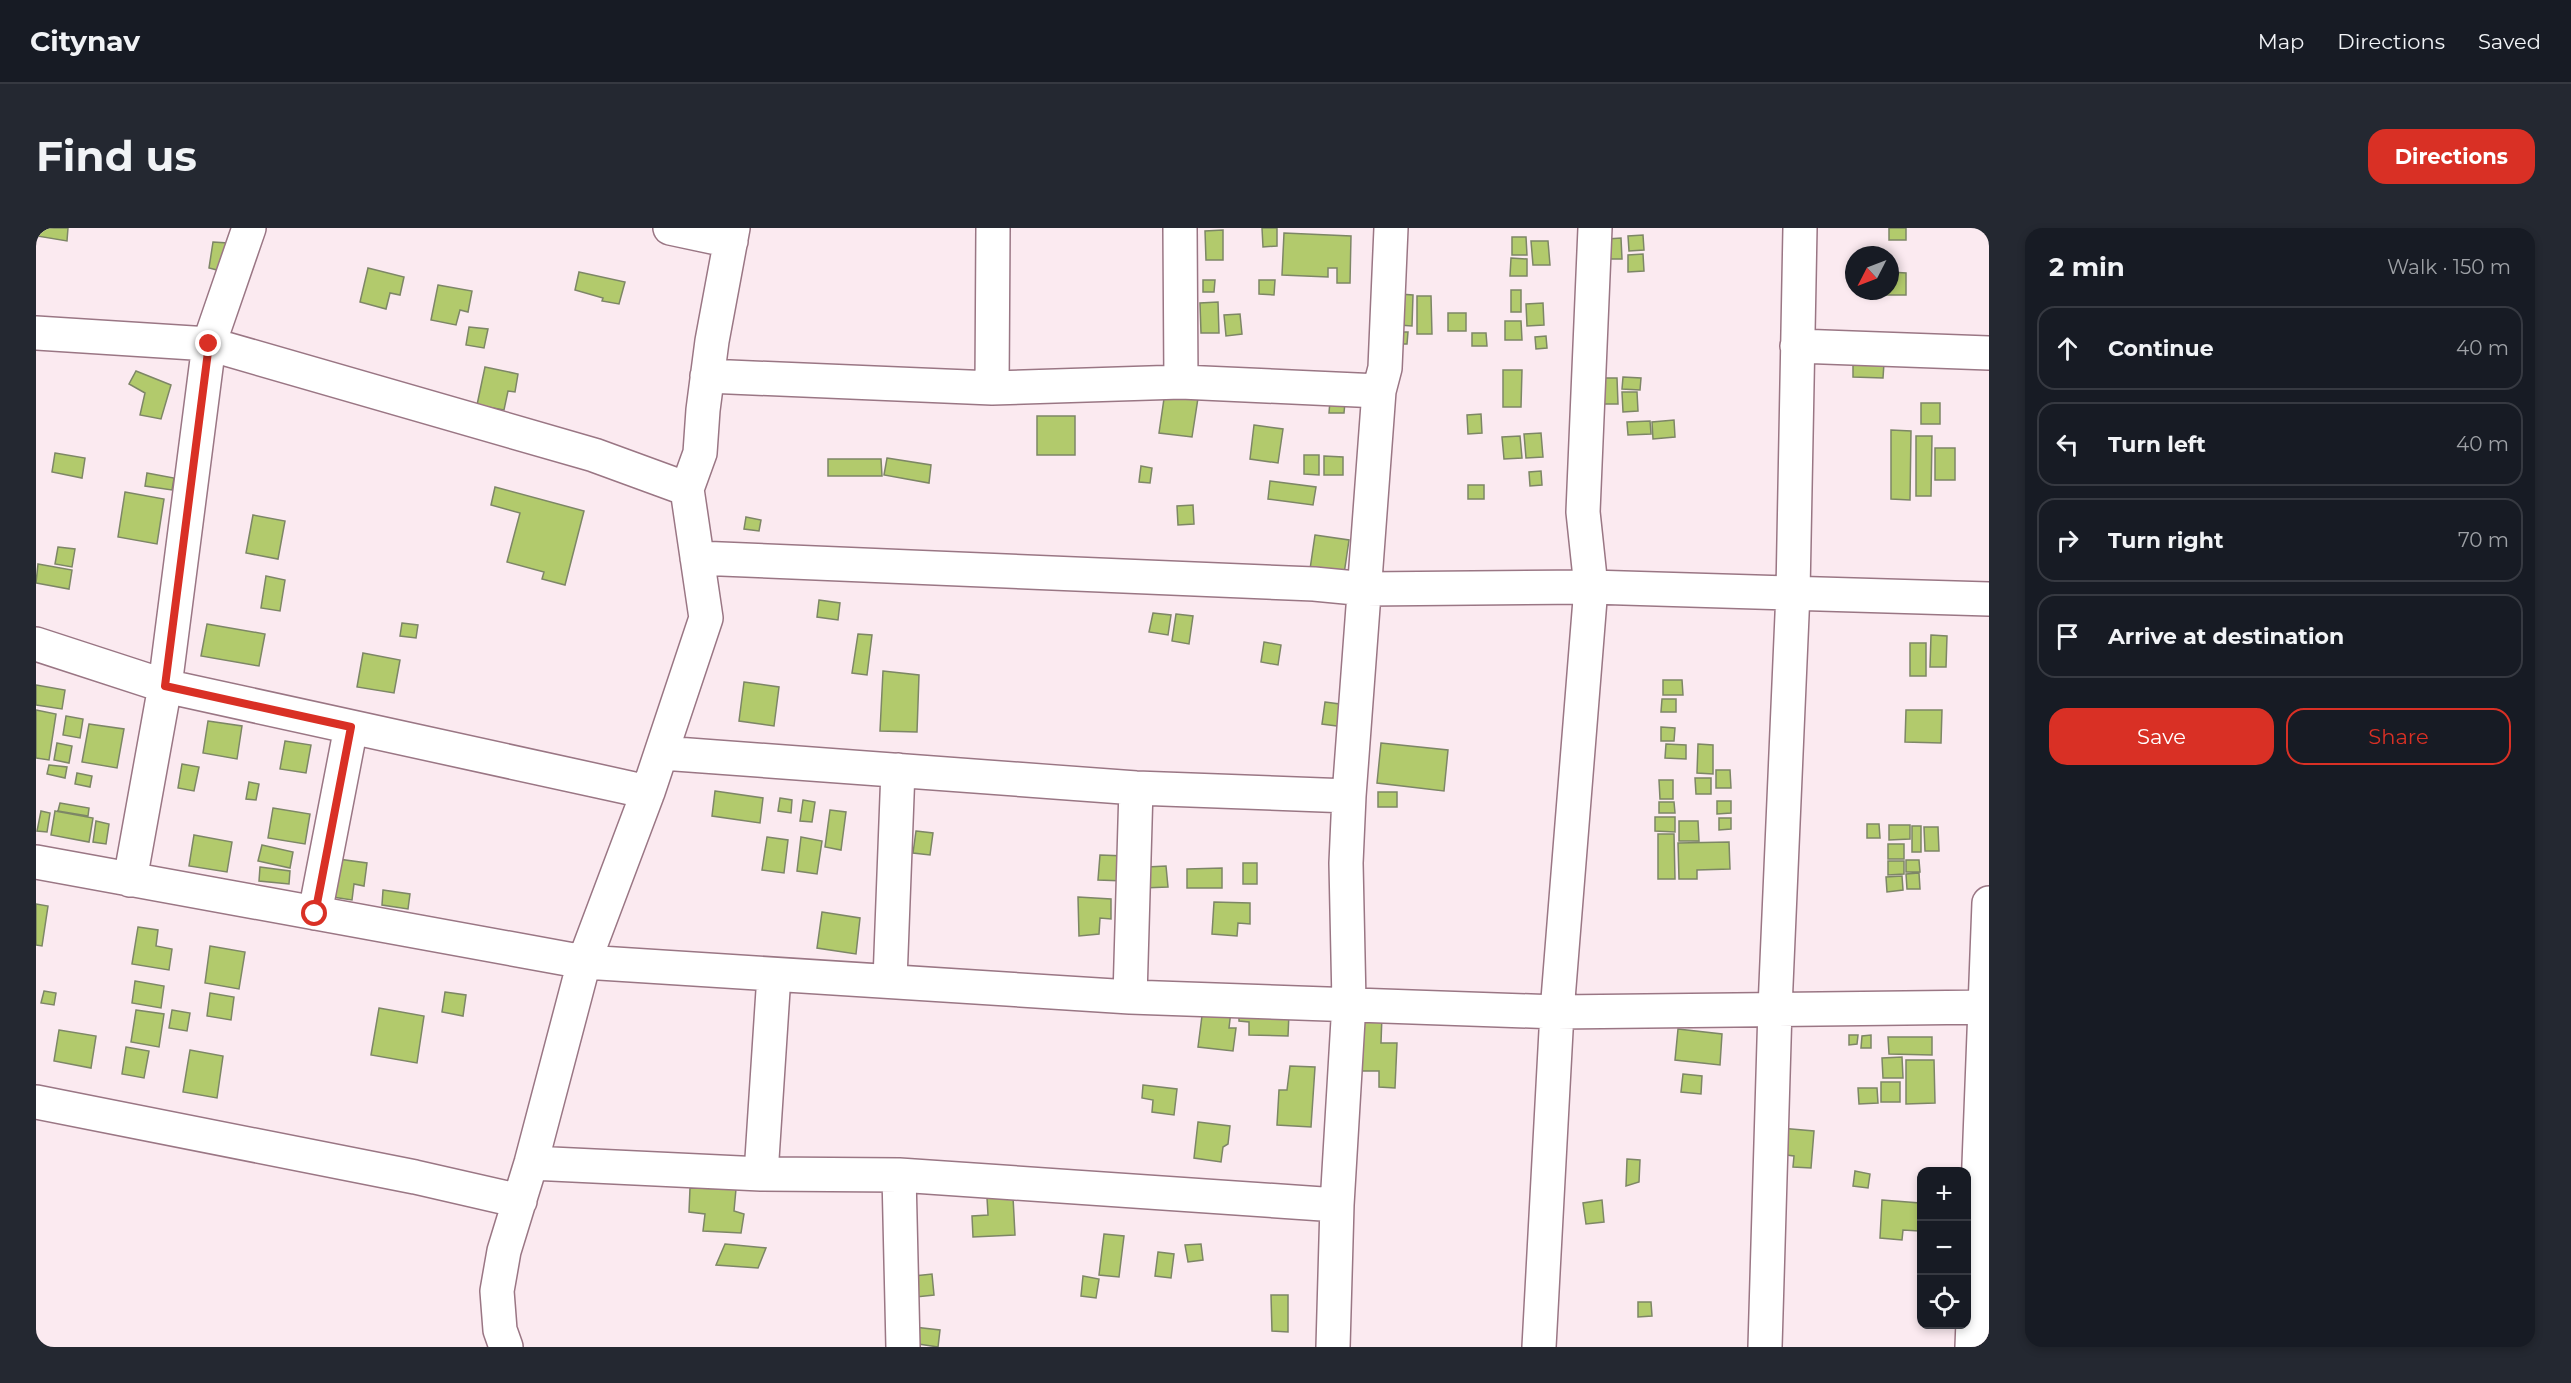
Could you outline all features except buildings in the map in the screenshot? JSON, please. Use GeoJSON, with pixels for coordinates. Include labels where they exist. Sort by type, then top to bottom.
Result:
{"type":"FeatureCollection","features":[{"type":"Feature","properties":{"kind":"street"},"geometry":{"type":"LineString","coordinates":[[130,880],[165,686],[209,344],[249,228]]}},
{"type":"Feature","properties":{"kind":"street"},"geometry":{"type":"LineString","coordinates":[[506,1347],[500,1330],[497,1291],[504,1251],[531,1163],[584,962],[662,753],[706,618],[687,489],[700,453],[707,376],[732,234],[670,228]]}},
{"type":"Feature","properties":{"kind":"street"},"geometry":{"type":"LineString","coordinates":[[992,388],[993,228]]}},
{"type":"Feature","properties":{"kind":"street"},"geometry":{"type":"LineString","coordinates":[[1180,228],[1181,382]]}},
{"type":"Feature","properties":{"kind":"street"},"geometry":{"type":"LineString","coordinates":[[1333,1347],[1337,1205],[1349,1003],[1346,863],[1349,796],[1379,392],[1385,368],[1391,228]]}},
{"type":"Feature","properties":{"kind":"street"},"geometry":{"type":"LineString","coordinates":[[1539,1347],[1557,1011],[1591,587],[1583,513],[1595,228]]}},
{"type":"Feature","properties":{"kind":"street"},"geometry":{"type":"LineString","coordinates":[[1765,1347],[1775,1008],[1793,592],[1800,228]]}},
{"type":"Feature","properties":{"kind":"street"},"geometry":{"type":"LineString","coordinates":[[36,333],[209,344],[594,455],[687,489]]}},
{"type":"Feature","properties":{"kind":"street"},"geometry":{"type":"LineString","coordinates":[[1797,346],[1989,353]]}},
{"type":"Feature","properties":{"kind":"street"},"geometry":{"type":"LineString","coordinates":[[707,376],[992,388],[1181,382],[1379,392]]}},
{"type":"Feature","properties":{"kind":"street"},"geometry":{"type":"LineString","coordinates":[[697,558],[1302,583],[1366,589],[1591,587],[1989,599]]}},
{"type":"Feature","properties":{"kind":"street"},"geometry":{"type":"LineString","coordinates":[[36,644],[165,686],[648,792]]}},
{"type":"Feature","properties":{"kind":"street"},"geometry":{"type":"LineString","coordinates":[[315,914],[351,727]]}},
{"type":"Feature","properties":{"kind":"street"},"geometry":{"type":"LineString","coordinates":[[662,753],[1136,788],[1349,796]]}},
{"type":"Feature","properties":{"kind":"street"},"geometry":{"type":"LineString","coordinates":[[890,980],[898,770]]}},
{"type":"Feature","properties":{"kind":"street"},"geometry":{"type":"LineString","coordinates":[[1130,997],[1136,788]]}},
{"type":"Feature","properties":{"kind":"street"},"geometry":{"type":"LineString","coordinates":[[36,862],[584,962],[1130,997],[1557,1011],[1986,1007]]}},
{"type":"Feature","properties":{"kind":"street"},"geometry":{"type":"LineString","coordinates":[[1972,1347],[1989,903]]}},
{"type":"Feature","properties":{"kind":"street"},"geometry":{"type":"LineString","coordinates":[[761,1174],[774,975]]}},
{"type":"Feature","properties":{"kind":"street"},"geometry":{"type":"LineString","coordinates":[[36,1102],[425,1179],[520,1201]]}},
{"type":"Feature","properties":{"kind":"street"},"geometry":{"type":"LineString","coordinates":[[531,1163],[761,1174],[899,1175],[1337,1205]]}},
{"type":"Feature","properties":{"kind":"street"},"geometry":{"type":"LineString","coordinates":[[899,1175],[903,1347]]}},
{"type":"Feature","properties":{"kind":"route"},"geometry":{"type":"LineString","coordinates":[[209,344],[165,686],[351,727],[315,914]]}}]}
